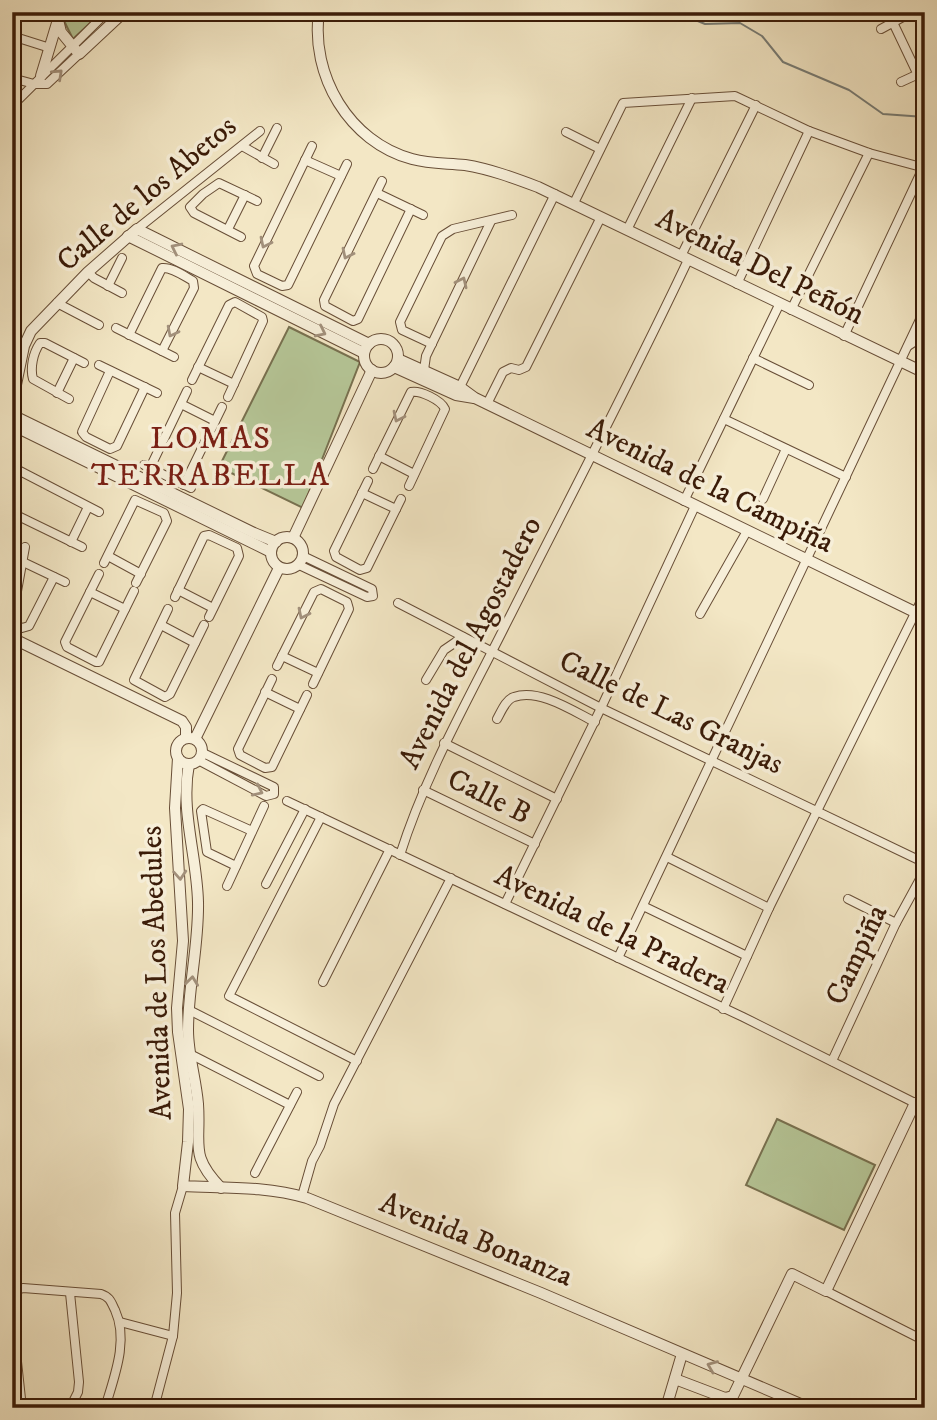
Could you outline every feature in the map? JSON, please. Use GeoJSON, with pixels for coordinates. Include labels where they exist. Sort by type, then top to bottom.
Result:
{"type":"FeatureCollection","features":[{"type":"Feature","properties":{"kind":"street"},"geometry":{"type":"LineString","coordinates":[[75,50],[107,12]]}},
{"type":"Feature","properties":{"kind":"street"},"geometry":{"type":"LineString","coordinates":[[12,106],[37,80],[124,12]]}},
{"type":"Feature","properties":{"kind":"street","name":"Avenida Del Peñón"},"geometry":{"type":"LineString","coordinates":[[319,12],[318,51],[331,90],[342,110],[373,140],[389,151],[433,164],[485,169],[555,194],[925,373]]}},
{"type":"Feature","properties":{"kind":"street"},"geometry":{"type":"LineString","coordinates":[[888,12],[921,73],[901,82]]}},
{"type":"Feature","properties":{"kind":"street"},"geometry":{"type":"LineString","coordinates":[[881,29],[912,12]]}},
{"type":"Feature","properties":{"kind":"street"},"geometry":{"type":"LineString","coordinates":[[57,18],[75,50]]}},
{"type":"Feature","properties":{"kind":"street"},"geometry":{"type":"LineString","coordinates":[[37,80],[50,48],[57,18]]}},
{"type":"Feature","properties":{"kind":"street"},"geometry":{"type":"LineString","coordinates":[[12,36],[50,48]]}},
{"type":"Feature","properties":{"kind":"street"},"geometry":{"type":"LineString","coordinates":[[12,78],[37,80]]}},
{"type":"Feature","properties":{"kind":"street"},"geometry":{"type":"LineString","coordinates":[[574,203],[623,103],[735,96],[809,131],[869,153],[924,168],[844,336]]}},
{"type":"Feature","properties":{"kind":"street"},"geometry":{"type":"LineString","coordinates":[[627,230],[692,98]]}},
{"type":"Feature","properties":{"kind":"street","name":"Avenida del Agostadero"},"geometry":{"type":"LineString","coordinates":[[400,855],[423,790],[444,744],[642,356],[756,105]]}},
{"type":"Feature","properties":{"kind":"street"},"geometry":{"type":"LineString","coordinates":[[262,158],[277,128]]}},
{"type":"Feature","properties":{"kind":"street","name":"Calle de los Abetos"},"geometry":{"type":"LineString","coordinates":[[12,404],[21,358],[31,331],[88,272],[128,236],[260,131]]}},
{"type":"Feature","properties":{"kind":"street"},"geometry":{"type":"LineString","coordinates":[[737,284],[809,131]]}},
{"type":"Feature","properties":{"kind":"street"},"geometry":{"type":"LineString","coordinates":[[566,132],[600,149]]}},
{"type":"Feature","properties":{"kind":"street"},"geometry":{"type":"LineString","coordinates":[[242,146],[274,164]]}},
{"type":"Feature","properties":{"kind":"street"},"geometry":{"type":"LineString","coordinates":[[312,146],[254,266],[257,274],[282,286],[288,285],[347,164]]}},
{"type":"Feature","properties":{"kind":"street"},"geometry":{"type":"LineString","coordinates":[[790,310],[869,153]]}},
{"type":"Feature","properties":{"kind":"street"},"geometry":{"type":"LineString","coordinates":[[305,160],[341,176]]}},
{"type":"Feature","properties":{"kind":"street"},"geometry":{"type":"LineString","coordinates":[[382,181],[324,300],[325,306],[353,321],[358,318],[411,209]]}},
{"type":"Feature","properties":{"kind":"street"},"geometry":{"type":"LineString","coordinates":[[195,182],[203,194]]}},
{"type":"Feature","properties":{"kind":"street"},"geometry":{"type":"LineString","coordinates":[[241,237],[190,209],[191,204],[219,183],[257,201]]}},
{"type":"Feature","properties":{"kind":"street"},"geometry":{"type":"LineString","coordinates":[[377,193],[423,215]]}},
{"type":"Feature","properties":{"kind":"street"},"geometry":{"type":"LineString","coordinates":[[460,387],[555,194]]}},
{"type":"Feature","properties":{"kind":"street"},"geometry":{"type":"LineString","coordinates":[[228,229],[245,195]]}},
{"type":"Feature","properties":{"kind":"street"},"geometry":{"type":"LineString","coordinates":[[432,344],[400,327],[442,236],[453,229],[512,215]]}},
{"type":"Feature","properties":{"kind":"street"},"geometry":{"type":"LineString","coordinates":[[487,404],[503,372],[511,368],[519,370],[526,367],[601,217]]}},
{"type":"Feature","properties":{"kind":"street"},"geometry":{"type":"LineString","coordinates":[[408,486],[445,409],[425,383],[426,356],[491,221]]}},
{"type":"Feature","properties":{"kind":"street"},"geometry":{"type":"LineString","coordinates":[[137,229],[258,296],[367,348]]}},
{"type":"Feature","properties":{"kind":"street"},"geometry":{"type":"LineString","coordinates":[[128,236],[182,269],[258,296]]}},
{"type":"Feature","properties":{"kind":"street"},"geometry":{"type":"LineString","coordinates":[[108,286],[122,258]]}},
{"type":"Feature","properties":{"kind":"street"},"geometry":{"type":"LineString","coordinates":[[129,335],[159,272],[165,267],[182,269],[193,281],[194,288],[162,351]]}},
{"type":"Feature","properties":{"kind":"street"},"geometry":{"type":"LineString","coordinates":[[88,272],[122,293]]}},
{"type":"Feature","properties":{"kind":"street"},"geometry":{"type":"LineString","coordinates":[[248,310],[268,279]]}},
{"type":"Feature","properties":{"kind":"street"},"geometry":{"type":"LineString","coordinates":[[192,380],[229,305],[235,302],[262,317],[263,325],[228,397]]}},
{"type":"Feature","properties":{"kind":"street"},"geometry":{"type":"LineString","coordinates":[[57,303],[99,325]]}},
{"type":"Feature","properties":{"kind":"street"},"geometry":{"type":"LineString","coordinates":[[684,501],[779,304]]}},
{"type":"Feature","properties":{"kind":"street"},"geometry":{"type":"LineString","coordinates":[[618,958],[713,761],[898,361],[925,309]]}},
{"type":"Feature","properties":{"kind":"street"},"geometry":{"type":"LineString","coordinates":[[293,312],[333,326],[367,348]]}},
{"type":"Feature","properties":{"kind":"street"},"geometry":{"type":"LineString","coordinates":[[333,326],[338,314]]}},
{"type":"Feature","properties":{"kind":"street"},"geometry":{"type":"LineString","coordinates":[[116,328],[174,358]]}},
{"type":"Feature","properties":{"kind":"street"},"geometry":{"type":"LineString","coordinates":[[905,348],[925,335]]}},
{"type":"Feature","properties":{"kind":"street"},"geometry":{"type":"LineString","coordinates":[[381,339],[389,341],[397,350],[396,363],[384,373],[372,370],[366,363],[367,348],[381,339]]}},
{"type":"Feature","properties":{"kind":"street"},"geometry":{"type":"LineString","coordinates":[[69,398],[33,379],[33,361],[37,347],[42,342],[84,363]]}},
{"type":"Feature","properties":{"kind":"street"},"geometry":{"type":"LineString","coordinates":[[21,358],[33,361]]}},
{"type":"Feature","properties":{"kind":"street"},"geometry":{"type":"LineString","coordinates":[[57,393],[74,358]]}},
{"type":"Feature","properties":{"kind":"street"},"geometry":{"type":"LineString","coordinates":[[753,358],[809,385]]}},
{"type":"Feature","properties":{"kind":"street","name":"Avenida de la Campiña"},"geometry":{"type":"LineString","coordinates":[[396,363],[425,383],[460,387],[487,404],[920,615]]}},
{"type":"Feature","properties":{"kind":"street","name":"Avenida de la Campiña"},"geometry":{"type":"LineString","coordinates":[[396,363],[425,383]]}},
{"type":"Feature","properties":{"kind":"street"},"geometry":{"type":"LineString","coordinates":[[99,365],[157,393]]}},
{"type":"Feature","properties":{"kind":"street"},"geometry":{"type":"LineString","coordinates":[[198,367],[234,384]]}},
{"type":"Feature","properties":{"kind":"street"},"geometry":{"type":"LineString","coordinates":[[293,538],[372,370]]}},
{"type":"Feature","properties":{"kind":"street"},"geometry":{"type":"LineString","coordinates":[[110,371],[82,432],[86,437],[110,449],[117,446],[145,387]]}},
{"type":"Feature","properties":{"kind":"street"},"geometry":{"type":"LineString","coordinates":[[373,469],[411,392],[425,383]]}},
{"type":"Feature","properties":{"kind":"street","name":"Avenida de la Campiña"},"geometry":{"type":"LineString","coordinates":[[447,386],[456,395],[475,398]]}},
{"type":"Feature","properties":{"kind":"street"},"geometry":{"type":"LineString","coordinates":[[187,391],[147,466],[187,486],[222,407]]}},
{"type":"Feature","properties":{"kind":"street"},"geometry":{"type":"LineString","coordinates":[[181,404],[215,421]]}},
{"type":"Feature","properties":{"kind":"street"},"geometry":{"type":"LineString","coordinates":[[12,415],[92,454],[228,531],[271,552]]}},
{"type":"Feature","properties":{"kind":"street"},"geometry":{"type":"LineString","coordinates":[[724,419],[846,477]]}},
{"type":"Feature","properties":{"kind":"street"},"geometry":{"type":"LineString","coordinates":[[12,425],[276,542]]}},
{"type":"Feature","properties":{"kind":"street"},"geometry":{"type":"LineString","coordinates":[[92,454],[97,442]]}},
{"type":"Feature","properties":{"kind":"street"},"geometry":{"type":"LineString","coordinates":[[763,499],[786,449]]}},
{"type":"Feature","properties":{"kind":"street"},"geometry":{"type":"LineString","coordinates":[[379,456],[414,474]]}},
{"type":"Feature","properties":{"kind":"street"},"geometry":{"type":"LineString","coordinates":[[12,473],[18,470],[99,512]]}},
{"type":"Feature","properties":{"kind":"street"},"geometry":{"type":"LineString","coordinates":[[152,507],[168,477]]}},
{"type":"Feature","properties":{"kind":"street"},"geometry":{"type":"LineString","coordinates":[[368,481],[334,551],[336,557],[350,565],[360,570],[367,568],[401,499]]}},
{"type":"Feature","properties":{"kind":"street"},"geometry":{"type":"LineString","coordinates":[[362,493],[396,509]]}},
{"type":"Feature","properties":{"kind":"street"},"geometry":{"type":"LineString","coordinates":[[99,574],[65,642],[67,647],[99,662],[167,521],[164,513],[138,500],[132,503],[106,560],[141,573]]}},
{"type":"Feature","properties":{"kind":"street"},"geometry":{"type":"LineString","coordinates":[[505,904],[595,722],[695,506]]}},
{"type":"Feature","properties":{"kind":"street"},"geometry":{"type":"LineString","coordinates":[[71,542],[88,507]]}},
{"type":"Feature","properties":{"kind":"street"},"geometry":{"type":"LineString","coordinates":[[12,513],[82,547]]}},
{"type":"Feature","properties":{"kind":"street"},"geometry":{"type":"LineString","coordinates":[[223,541],[228,531]]}},
{"type":"Feature","properties":{"kind":"street"},"geometry":{"type":"LineString","coordinates":[[700,614],[747,531]]}},
{"type":"Feature","properties":{"kind":"street"},"geometry":{"type":"LineString","coordinates":[[209,617],[214,608],[239,556],[237,548],[209,535],[204,536],[176,594],[214,608]]}},
{"type":"Feature","properties":{"kind":"street"},"geometry":{"type":"LineString","coordinates":[[284,537],[293,538],[301,545],[301,560],[289,570],[279,568],[272,559],[271,552],[276,542],[284,537]]}},
{"type":"Feature","properties":{"kind":"street"},"geometry":{"type":"LineString","coordinates":[[14,632],[13,612],[25,547]]}},
{"type":"Feature","properties":{"kind":"street"},"geometry":{"type":"LineString","coordinates":[[301,560],[342,580]]}},
{"type":"Feature","properties":{"kind":"street"},"geometry":{"type":"LineString","coordinates":[[23,562],[65,582]]}},
{"type":"Feature","properties":{"kind":"street"},"geometry":{"type":"LineString","coordinates":[[336,596],[350,565]]}},
{"type":"Feature","properties":{"kind":"street"},"geometry":{"type":"LineString","coordinates":[[196,758],[266,796],[274,794],[274,787],[248,774],[196,758],[178,758],[176,752],[177,744],[190,739],[279,568]]}},
{"type":"Feature","properties":{"kind":"street"},"geometry":{"type":"LineString","coordinates":[[14,632],[29,626],[54,577]]}},
{"type":"Feature","properties":{"kind":"street"},"geometry":{"type":"LineString","coordinates":[[277,666],[314,592],[321,589],[336,596],[347,602],[349,609],[313,684]]}},
{"type":"Feature","properties":{"kind":"street"},"geometry":{"type":"LineString","coordinates":[[90,592],[125,608]]}},
{"type":"Feature","properties":{"kind":"street"},"geometry":{"type":"LineString","coordinates":[[723,1009],[817,812],[920,615],[925,593]]}},
{"type":"Feature","properties":{"kind":"street","name":"Calle de Las Granjas"},"geometry":{"type":"LineString","coordinates":[[398,604],[601,708],[925,863]]}},
{"type":"Feature","properties":{"kind":"street"},"geometry":{"type":"LineString","coordinates":[[168,609],[135,678],[136,682],[165,697],[169,696],[204,625]]}},
{"type":"Feature","properties":{"kind":"street"},"geometry":{"type":"LineString","coordinates":[[160,625],[195,643]]}},
{"type":"Feature","properties":{"kind":"street"},"geometry":{"type":"LineString","coordinates":[[14,632],[73,667],[182,721],[190,739],[200,745],[196,758]]}},
{"type":"Feature","properties":{"kind":"street"},"geometry":{"type":"LineString","coordinates":[[426,680],[444,650],[463,637]]}},
{"type":"Feature","properties":{"kind":"street"},"geometry":{"type":"LineString","coordinates":[[73,667],[79,654]]}},
{"type":"Feature","properties":{"kind":"street"},"geometry":{"type":"LineString","coordinates":[[282,656],[318,673]]}},
{"type":"Feature","properties":{"kind":"street"},"geometry":{"type":"LineString","coordinates":[[272,679],[238,749],[240,755],[253,762],[270,768],[307,695]]}},
{"type":"Feature","properties":{"kind":"street"},"geometry":{"type":"LineString","coordinates":[[143,701],[149,689]]}},
{"type":"Feature","properties":{"kind":"street"},"geometry":{"type":"LineString","coordinates":[[265,692],[300,709]]}},
{"type":"Feature","properties":{"kind":"street"},"geometry":{"type":"LineString","coordinates":[[497,719],[513,696],[541,696],[595,722]]}},
{"type":"Feature","properties":{"kind":"street"},"geometry":{"type":"LineString","coordinates":[[444,744],[557,799]]}},
{"type":"Feature","properties":{"kind":"street","name":"Avenida de Los Abedules"},"geometry":{"type":"LineString","coordinates":[[178,758],[175,808],[183,941],[177,1008],[178,1032],[191,1084],[183,1186]]}},
{"type":"Feature","properties":{"kind":"street","name":"Avenida de Los Abedules"},"geometry":{"type":"LineString","coordinates":[[196,758],[187,785],[198,903],[189,1010],[191,1084],[199,1157],[222,1188]]}},
{"type":"Feature","properties":{"kind":"street"},"geometry":{"type":"LineString","coordinates":[[248,774],[253,762]]}},
{"type":"Feature","properties":{"kind":"street","name":"Calle B"},"geometry":{"type":"LineString","coordinates":[[423,790],[535,844]]}},
{"type":"Feature","properties":{"kind":"street","name":"Avenida de la Pradera"},"geometry":{"type":"LineString","coordinates":[[287,801],[618,958],[920,1106]]}},
{"type":"Feature","properties":{"kind":"street"},"geometry":{"type":"LineString","coordinates":[[226,886],[264,806]]}},
{"type":"Feature","properties":{"kind":"street"},"geometry":{"type":"LineString","coordinates":[[236,866],[208,854],[200,813],[203,809],[252,831]]}},
{"type":"Feature","properties":{"kind":"street"},"geometry":{"type":"LineString","coordinates":[[266,884],[305,809]]}},
{"type":"Feature","properties":{"kind":"street"},"geometry":{"type":"LineString","coordinates":[[321,817],[229,996],[357,1061]]}},
{"type":"Feature","properties":{"kind":"street"},"geometry":{"type":"LineString","coordinates":[[190,833],[203,832]]}},
{"type":"Feature","properties":{"kind":"street"},"geometry":{"type":"LineString","coordinates":[[323,982],[390,849]]}},
{"type":"Feature","properties":{"kind":"street"},"geometry":{"type":"LineString","coordinates":[[667,857],[769,908]]}},
{"type":"Feature","properties":{"kind":"street","name":"Campiña"},"geometry":{"type":"LineString","coordinates":[[832,1062],[896,923],[925,870]]}},
{"type":"Feature","properties":{"kind":"street"},"geometry":{"type":"LineString","coordinates":[[302,1196],[326,1122],[451,878]]}},
{"type":"Feature","properties":{"kind":"street"},"geometry":{"type":"LineString","coordinates":[[848,899],[896,923]]}},
{"type":"Feature","properties":{"kind":"street"},"geometry":{"type":"LineString","coordinates":[[182,903],[198,903]]}},
{"type":"Feature","properties":{"kind":"street"},"geometry":{"type":"LineString","coordinates":[[643,906],[747,956]]}},
{"type":"Feature","properties":{"kind":"street"},"geometry":{"type":"LineString","coordinates":[[189,1010],[319,1076]]}},
{"type":"Feature","properties":{"kind":"street"},"geometry":{"type":"LineString","coordinates":[[190,1054],[290,1105]]}},
{"type":"Feature","properties":{"kind":"street"},"geometry":{"type":"LineString","coordinates":[[255,1173],[297,1092]]}},
{"type":"Feature","properties":{"kind":"street"},"geometry":{"type":"LineString","coordinates":[[826,1291],[920,1106]]}},
{"type":"Feature","properties":{"kind":"street"},"geometry":{"type":"LineString","coordinates":[[153,1408],[173,1336],[177,1293],[175,1213],[183,1186]]}},
{"type":"Feature","properties":{"kind":"street","name":"Avenida Bonanza"},"geometry":{"type":"LineString","coordinates":[[183,1186],[252,1188],[302,1196],[541,1293],[810,1408]]}},
{"type":"Feature","properties":{"kind":"street"},"geometry":{"type":"LineString","coordinates":[[675,1379],[729,1398],[735,1393],[792,1274],[925,1341]]}},
{"type":"Feature","properties":{"kind":"street"},"geometry":{"type":"LineString","coordinates":[[22,1408],[13,1334],[15,1293],[23,1288],[106,1296],[120,1322],[119,1354],[106,1408]]}},
{"type":"Feature","properties":{"kind":"street"},"geometry":{"type":"LineString","coordinates":[[70,1293],[79,1382],[78,1392],[70,1408]]}},
{"type":"Feature","properties":{"kind":"street"},"geometry":{"type":"LineString","coordinates":[[120,1322],[173,1336]]}},
{"type":"Feature","properties":{"kind":"street"},"geometry":{"type":"LineString","coordinates":[[666,1408],[682,1354]]}},
{"type":"Feature","properties":{"kind":"green space"},"geometry":{"type":"Polygon","coordinates":[[[63,12],[102,12],[73,39],[64,21],[63,12]]]}},
{"type":"Feature","properties":{"kind":"green space"},"geometry":{"type":"Polygon","coordinates":[[[289,327],[360,362],[303,508],[219,467],[289,327]]]}},
{"type":"Feature","properties":{"kind":"green space"},"geometry":{"type":"Polygon","coordinates":[[[777,1119],[875,1165],[844,1230],[746,1185],[777,1119]]]}},
{"type":"Feature","properties":{"kind":"waterway"},"geometry":{"type":"LineString","coordinates":[[676,12],[705,24],[740,23],[762,36],[783,62],[849,90],[883,114],[925,117]]}},
{"type":"Feature","properties":{"kind":"district","name":"LOMAS TERRABELLA"},"geometry":{"type":"Point","coordinates":[211,458]}}]}
